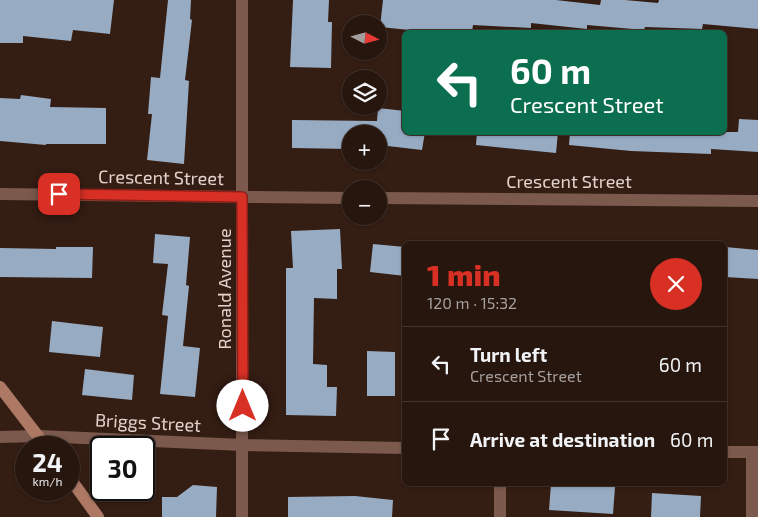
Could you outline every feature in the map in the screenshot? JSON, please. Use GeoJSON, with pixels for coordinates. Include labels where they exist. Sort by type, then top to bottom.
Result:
{"type":"FeatureCollection","features":[{"type":"Feature","properties":{"kind":"main road"},"geometry":{"type":"LineString","coordinates":[[0,387],[39,436]]}},
{"type":"Feature","properties":{"kind":"main road"},"geometry":{"type":"LineString","coordinates":[[80,492],[98,517]]}},
{"type":"Feature","properties":{"kind":"street","name":"Ronald Avenue"},"geometry":{"type":"LineString","coordinates":[[242,0],[242,517]]}},
{"type":"Feature","properties":{"kind":"street","name":"Crescent Street"},"geometry":{"type":"LineString","coordinates":[[0,194],[342,198]]}},
{"type":"Feature","properties":{"kind":"street","name":"Crescent Street"},"geometry":{"type":"LineString","coordinates":[[387,198],[758,201]]}},
{"type":"Feature","properties":{"kind":"street","name":"Briggs Street"},"geometry":{"type":"LineString","coordinates":[[0,437],[15,437]]}},
{"type":"Feature","properties":{"kind":"street","name":"Briggs Street"},"geometry":{"type":"LineString","coordinates":[[80,438],[243,445],[402,448]]}},
{"type":"Feature","properties":{"kind":"street"},"geometry":{"type":"LineString","coordinates":[[727,452],[755,452],[752,517]]}},
{"type":"Feature","properties":{"kind":"street"},"geometry":{"type":"LineString","coordinates":[[500,486],[500,517]]}},
{"type":"Feature","properties":{"kind":"building"},"geometry":{"type":"Polygon","coordinates":[[[0,0],[114,0],[110,34],[73,30],[71,41],[23,36],[23,43],[0,43],[0,0]]]}},
{"type":"Feature","properties":{"kind":"building"},"geometry":{"type":"Polygon","coordinates":[[[168,0],[191,0],[190,19],[192,20],[185,80],[189,81],[184,164],[147,160],[152,114],[148,114],[151,77],[160,78],[168,0]]]}},
{"type":"Feature","properties":{"kind":"building"},"geometry":{"type":"Polygon","coordinates":[[[293,0],[329,0],[328,22],[332,22],[331,68],[290,67],[293,0]]]}},
{"type":"Feature","properties":{"kind":"building"},"geometry":{"type":"Polygon","coordinates":[[[383,0],[556,0],[600,5],[601,0],[658,3],[659,0],[758,0],[758,29],[703,24],[702,29],[645,27],[644,30],[587,25],[587,29],[531,23],[531,28],[473,25],[472,30],[409,30],[388,28],[388,15],[381,15],[383,0]]]}},
{"type":"Feature","properties":{"kind":"building"},"geometry":{"type":"Polygon","coordinates":[[[21,95],[51,99],[50,107],[106,108],[106,144],[46,145],[0,141],[0,98],[20,99],[21,95]]]}},
{"type":"Feature","properties":{"kind":"building"},"geometry":{"type":"Polygon","coordinates":[[[387,109],[402,111],[402,135],[424,135],[422,150],[387,146],[387,125],[342,125],[342,149],[292,148],[292,120],[377,121],[377,115],[387,115],[387,109]]]}},
{"type":"Feature","properties":{"kind":"building"},"geometry":{"type":"Polygon","coordinates":[[[739,119],[758,120],[758,152],[711,149],[711,154],[631,151],[569,145],[570,135],[727,135],[727,132],[738,132],[739,119]]]}},
{"type":"Feature","properties":{"kind":"building"},"geometry":{"type":"Polygon","coordinates":[[[477,135],[558,135],[556,153],[476,145],[477,135]]]}},
{"type":"Feature","properties":{"kind":"building"},"geometry":{"type":"Polygon","coordinates":[[[340,229],[342,269],[337,269],[337,299],[314,298],[313,364],[327,365],[327,387],[337,387],[336,416],[286,415],[286,268],[293,268],[291,231],[340,229]]]}},
{"type":"Feature","properties":{"kind":"building"},"geometry":{"type":"Polygon","coordinates":[[[155,234],[190,237],[186,285],[189,286],[183,346],[200,348],[195,397],[160,394],[168,316],[162,315],[168,264],[153,263],[155,234]]]}},
{"type":"Feature","properties":{"kind":"building"},"geometry":{"type":"Polygon","coordinates":[[[373,244],[402,247],[402,276],[370,272],[373,244]]]}},
{"type":"Feature","properties":{"kind":"building"},"geometry":{"type":"Polygon","coordinates":[[[56,247],[93,247],[92,278],[0,277],[0,248],[56,249],[56,247]]]}},
{"type":"Feature","properties":{"kind":"building"},"geometry":{"type":"Polygon","coordinates":[[[727,247],[758,250],[758,279],[727,277],[727,247]]]}},
{"type":"Feature","properties":{"kind":"building"},"geometry":{"type":"Polygon","coordinates":[[[52,321],[103,327],[100,357],[49,352],[52,321]]]}},
{"type":"Feature","properties":{"kind":"building"},"geometry":{"type":"Polygon","coordinates":[[[367,351],[395,352],[395,396],[367,396],[367,351]]]}},
{"type":"Feature","properties":{"kind":"building"},"geometry":{"type":"Polygon","coordinates":[[[85,369],[134,375],[132,400],[82,395],[85,369]]]}},
{"type":"Feature","properties":{"kind":"building"},"geometry":{"type":"Polygon","coordinates":[[[193,485],[217,487],[216,517],[162,517],[162,497],[177,497],[193,485]]]}},
{"type":"Feature","properties":{"kind":"building"},"geometry":{"type":"Polygon","coordinates":[[[551,486],[615,487],[613,514],[549,510],[551,486]]]}},
{"type":"Feature","properties":{"kind":"building"},"geometry":{"type":"Polygon","coordinates":[[[652,493],[701,496],[700,517],[651,517],[652,493]]]}},
{"type":"Feature","properties":{"kind":"building"},"geometry":{"type":"Polygon","coordinates":[[[355,496],[393,500],[392,517],[288,517],[288,497],[355,496]]]}},
{"type":"Feature","properties":{"kind":"route"},"geometry":{"type":"LineString","coordinates":[[59,194],[242,197],[243,406]]}}]}
